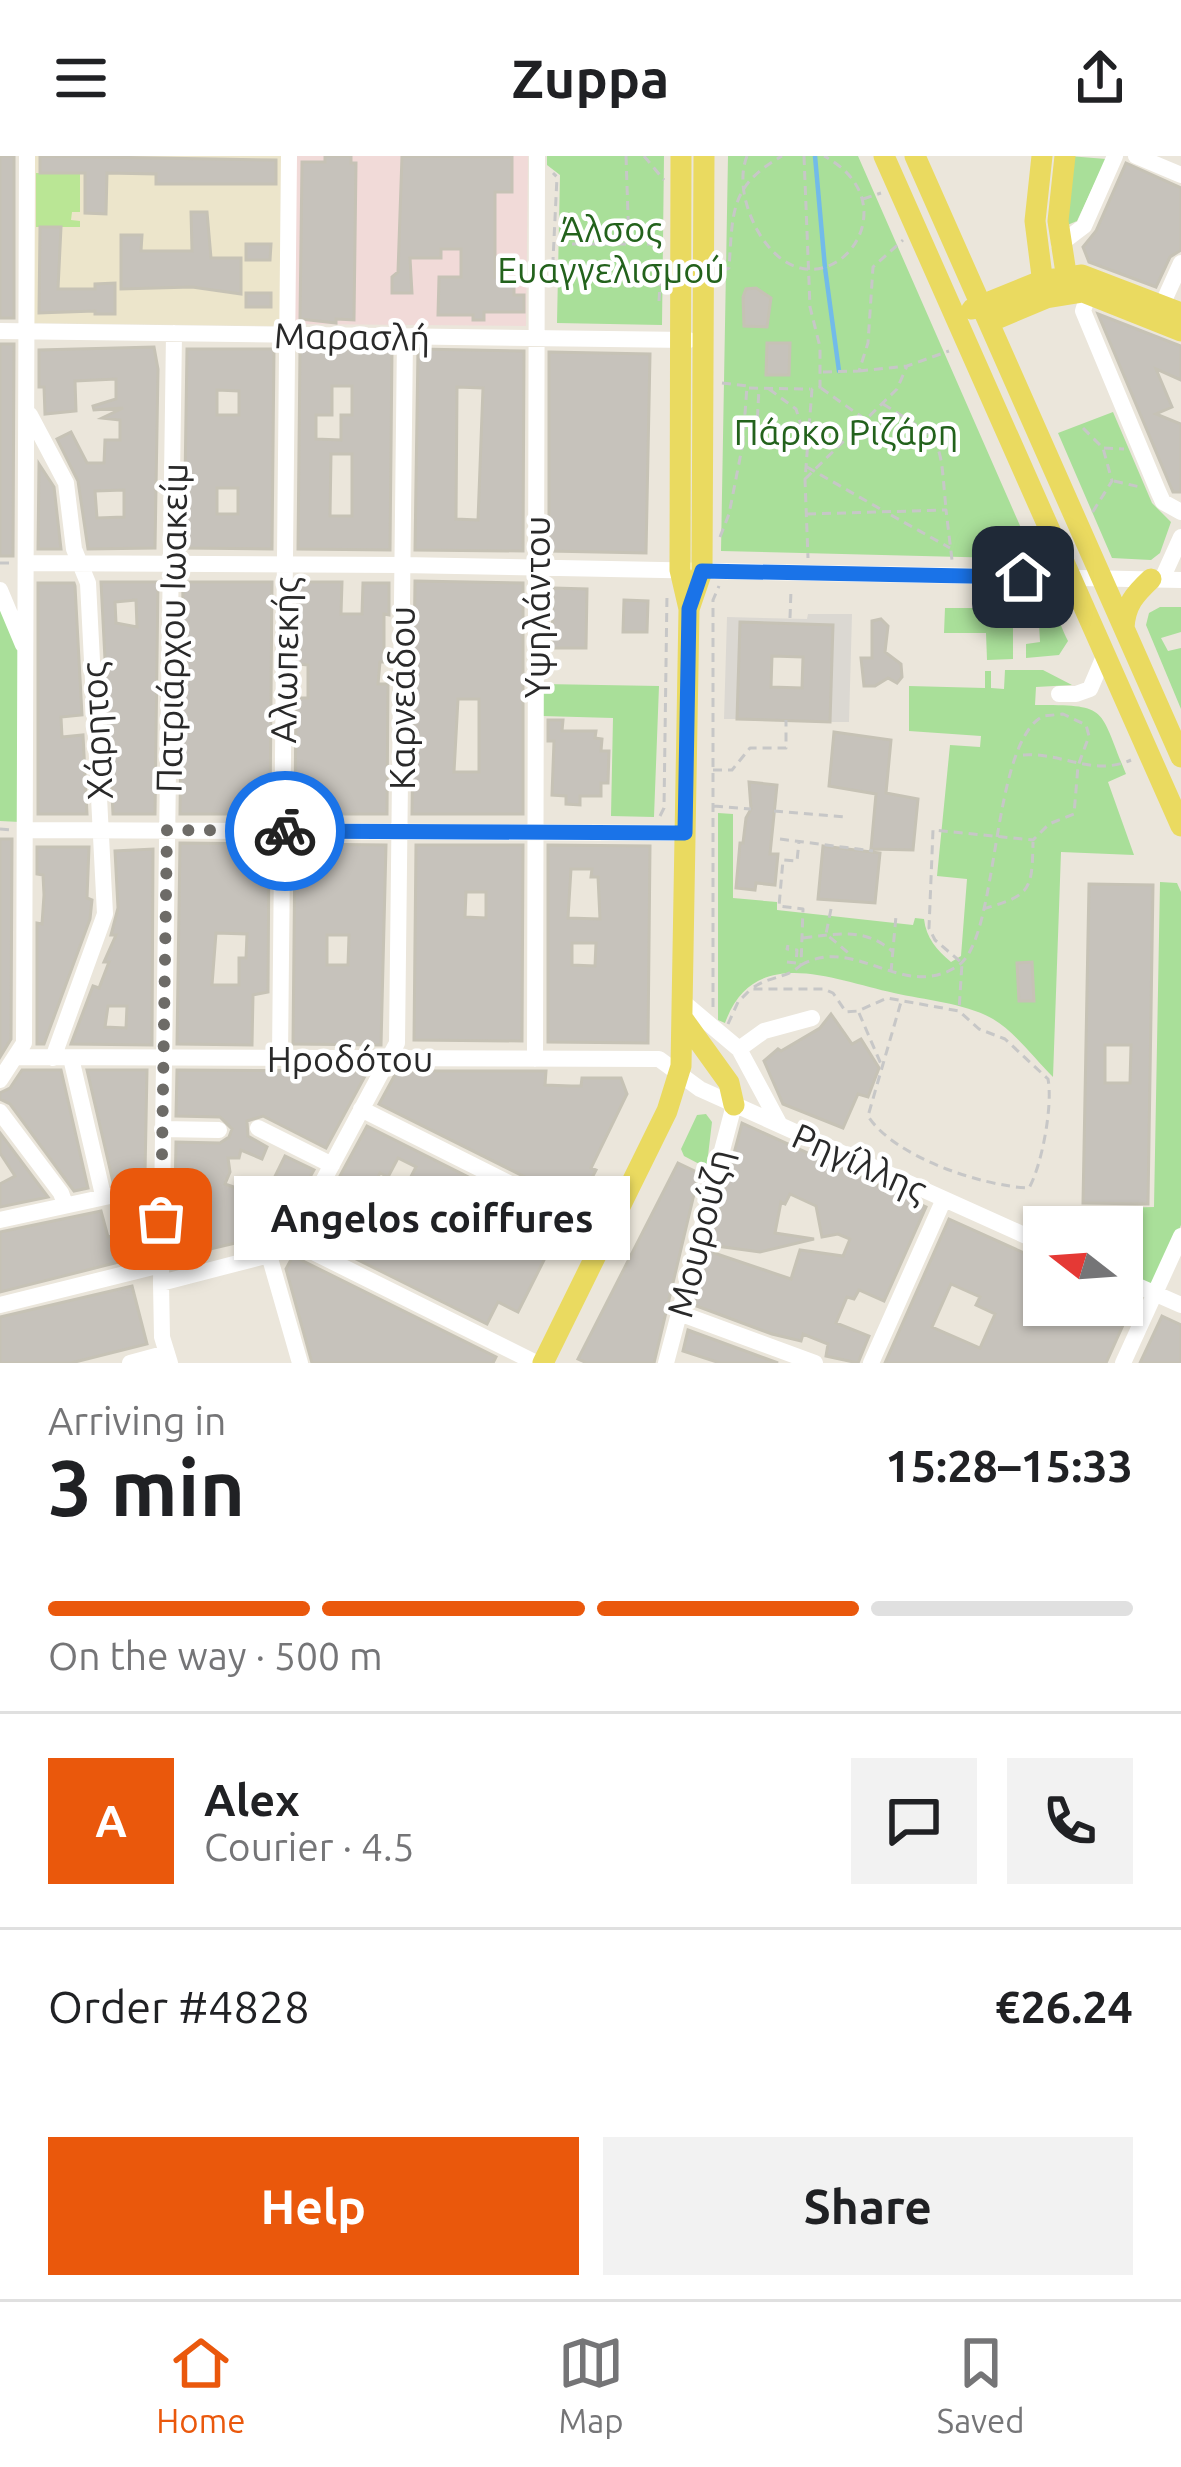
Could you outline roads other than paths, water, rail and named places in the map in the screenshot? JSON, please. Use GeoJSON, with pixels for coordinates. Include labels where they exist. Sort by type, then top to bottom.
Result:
{"type":"FeatureCollection","features":[{"type":"Feature","properties":{"kind":"main road"},"geometry":{"type":"LineString","coordinates":[[539,1363],[608,1233],[680,1075],[692,340],[704,156]]}},
{"type":"Feature","properties":{"kind":"main road"},"geometry":{"type":"LineString","coordinates":[[884,156],[1181,826]]}},
{"type":"Feature","properties":{"kind":"main road"},"geometry":{"type":"LineString","coordinates":[[915,156],[1181,758]]}},
{"type":"Feature","properties":{"kind":"main road"},"geometry":{"type":"LineString","coordinates":[[1042,156],[1035,207],[1043,290]]}},
{"type":"Feature","properties":{"kind":"main road"},"geometry":{"type":"LineString","coordinates":[[1065,156],[1058,198],[1059,245],[1080,285],[1181,331]]}},
{"type":"Feature","properties":{"kind":"main road"},"geometry":{"type":"LineString","coordinates":[[675,163],[692,340]]}},
{"type":"Feature","properties":{"kind":"main road"},"geometry":{"type":"LineString","coordinates":[[955,316],[985,314],[1043,290],[1080,285],[1172,309]]}},
{"type":"Feature","properties":{"kind":"main road"},"geometry":{"type":"LineString","coordinates":[[1023,577],[1035,567],[1050,530]]}},
{"type":"Feature","properties":{"kind":"main road"},"geometry":{"type":"LineString","coordinates":[[1124,628],[1134,595],[1165,580]]}},
{"type":"Feature","properties":{"kind":"main road"},"geometry":{"type":"LineString","coordinates":[[683,1010],[729,1083],[734,1105]]}},
{"type":"Feature","properties":{"kind":"street"},"geometry":{"type":"LineString","coordinates":[[0,1080],[23,1042],[27,156]]}},
{"type":"Feature","properties":{"kind":"street","name":"Αλωπεκής"},"geometry":{"type":"LineString","coordinates":[[280,1057],[289,156]]}},
{"type":"Feature","properties":{"kind":"street"},"geometry":{"type":"LineString","coordinates":[[1059,245],[1084,226],[1115,156]]}},
{"type":"Feature","properties":{"kind":"street"},"geometry":{"type":"LineString","coordinates":[[1136,156],[1181,175]]}},
{"type":"Feature","properties":{"kind":"street","name":"Υψηλάντου"},"geometry":{"type":"LineString","coordinates":[[535,1059],[536,338],[542,162]]}},
{"type":"Feature","properties":{"kind":"street"},"geometry":{"type":"LineString","coordinates":[[1172,309],[1181,262]]}},
{"type":"Feature","properties":{"kind":"street"},"geometry":{"type":"LineString","coordinates":[[1080,285],[1082,311],[1158,491],[1163,502],[1181,512]]}},
{"type":"Feature","properties":{"kind":"street","name":"Μαρασλή"},"geometry":{"type":"LineString","coordinates":[[0,332],[27,337],[174,333],[692,340]]}},
{"type":"Feature","properties":{"kind":"street","name":"Πατριάρχου Ιωακείμ"},"geometry":{"type":"LineString","coordinates":[[172,1360],[161,1283],[161,1129],[174,333]]}},
{"type":"Feature","properties":{"kind":"street","name":"Καρνεάδου"},"geometry":{"type":"LineString","coordinates":[[389,1058],[397,1042],[405,337]]}},
{"type":"Feature","properties":{"kind":"street","name":"Χάρητος"},"geometry":{"type":"LineString","coordinates":[[27,409],[66,483],[74,550],[88,583],[105,914],[62,1058]]}},
{"type":"Feature","properties":{"kind":"street"},"geometry":{"type":"LineString","coordinates":[[26,563],[402,565],[691,576],[1165,580],[1181,537]]}},
{"type":"Feature","properties":{"kind":"street"},"geometry":{"type":"LineString","coordinates":[[0,590],[26,652]]}},
{"type":"Feature","properties":{"kind":"street"},"geometry":{"type":"LineString","coordinates":[[1059,694],[1090,689],[1105,654]]}},
{"type":"Feature","properties":{"kind":"street"},"geometry":{"type":"LineString","coordinates":[[26,830],[685,833]]}},
{"type":"Feature","properties":{"kind":"street"},"geometry":{"type":"LineString","coordinates":[[683,1010],[739,1049],[780,1126]]}},
{"type":"Feature","properties":{"kind":"street"},"geometry":{"type":"LineString","coordinates":[[739,1049],[764,1031],[812,1018]]}},
{"type":"Feature","properties":{"kind":"street","name":"Ηροδότου"},"geometry":{"type":"LineString","coordinates":[[15,1057],[659,1059],[680,1075]]}},
{"type":"Feature","properties":{"kind":"street"},"geometry":{"type":"LineString","coordinates":[[62,1058],[103,1195]]}},
{"type":"Feature","properties":{"kind":"street"},"geometry":{"type":"LineString","coordinates":[[161,1283],[269,1255],[291,1241],[389,1058]]}},
{"type":"Feature","properties":{"kind":"street","name":"Ρηγίλλης"},"geometry":{"type":"LineString","coordinates":[[680,1075],[700,1090],[1023,1235]]}},
{"type":"Feature","properties":{"kind":"street","name":"Μουρούζη"},"geometry":{"type":"LineString","coordinates":[[666,1363],[734,1105]]}},
{"type":"Feature","properties":{"kind":"street"},"geometry":{"type":"LineString","coordinates":[[361,1109],[608,1233]]}},
{"type":"Feature","properties":{"kind":"street"},"geometry":{"type":"LineString","coordinates":[[0,1112],[61,1192],[65,1204]]}},
{"type":"Feature","properties":{"kind":"street"},"geometry":{"type":"LineString","coordinates":[[258,1128],[332,1165]]}},
{"type":"Feature","properties":{"kind":"street"},"geometry":{"type":"LineString","coordinates":[[161,1129],[219,1130]]}},
{"type":"Feature","properties":{"kind":"street"},"geometry":{"type":"LineString","coordinates":[[0,1220],[103,1195],[132,1197],[161,1219],[153,1267],[0,1305]]}},
{"type":"Feature","properties":{"kind":"street"},"geometry":{"type":"LineString","coordinates":[[872,1363],[944,1199]]}},
{"type":"Feature","properties":{"kind":"street"},"geometry":{"type":"LineString","coordinates":[[1123,1363],[1181,1236]]}},
{"type":"Feature","properties":{"kind":"street"},"geometry":{"type":"LineString","coordinates":[[291,1241],[539,1363]]}},
{"type":"Feature","properties":{"kind":"street"},"geometry":{"type":"LineString","coordinates":[[269,1255],[300,1363]]}},
{"type":"Feature","properties":{"kind":"street"},"geometry":{"type":"LineString","coordinates":[[1143,1288],[1181,1305]]}},
{"type":"Feature","properties":{"kind":"street"},"geometry":{"type":"LineString","coordinates":[[679,1313],[815,1363]]}},
{"type":"Feature","properties":{"kind":"street"},"geometry":{"type":"LineString","coordinates":[[130,1363],[172,1360]]}},
{"type":"Feature","properties":{"kind":"waterway"},"geometry":{"type":"LineString","coordinates":[[815,156],[839,371]]}},
{"type":"Feature","properties":{"kind":"place","name":"Angelos coiffures"},"geometry":{"type":"Point","coordinates":[161,1219]}},
{"type":"Feature","properties":{"kind":"park label","name":"Άλσος Ευαγγελισμού"},"geometry":{"type":"Point","coordinates":[611,248]}},
{"type":"Feature","properties":{"kind":"park label","name":"Πάρκο Ριζάρη"},"geometry":{"type":"Point","coordinates":[846,431]}}]}
